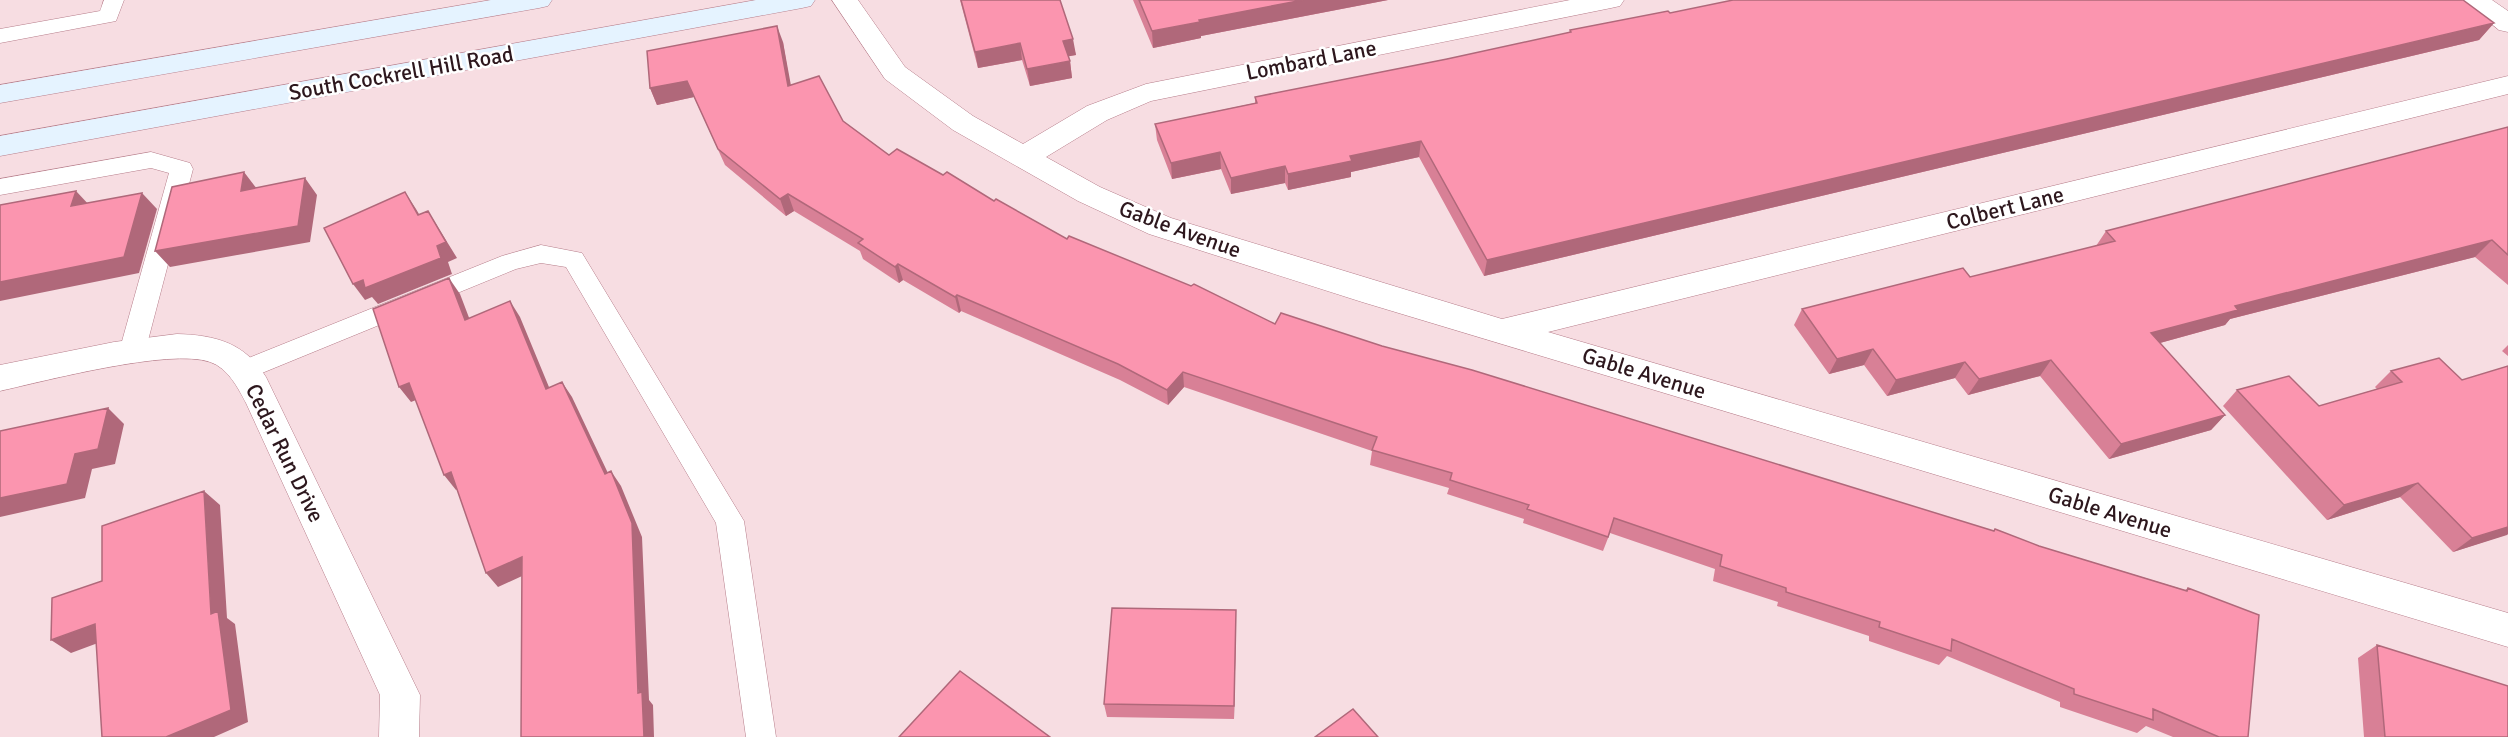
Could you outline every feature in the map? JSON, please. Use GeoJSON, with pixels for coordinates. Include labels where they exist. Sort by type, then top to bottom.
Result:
{"type":"FeatureCollection","features":[{"type":"Feature","properties":{"kind":"main road"},"geometry":{"type":"LineString","coordinates":[[0,94],[540,0]]}},
{"type":"Feature","properties":{"kind":"main road","name":"South Cockrell Hill Road"},"geometry":{"type":"LineString","coordinates":[[0,146],[802,0]]}},
{"type":"Feature","properties":{"kind":"street","name":"Gable Avenue"},"geometry":{"type":"LineString","coordinates":[[845,0],[895,73],[963,123],[1089,194],[1160,226],[1502,331],[2508,630]]}},
{"type":"Feature","properties":{"kind":"street","name":"Lombard Lane"},"geometry":{"type":"LineString","coordinates":[[1024,157],[1101,109],[1146,93],[1611,0]]}},
{"type":"Feature","properties":{"kind":"street"},"geometry":{"type":"LineString","coordinates":[[2475,0],[2508,24]]}},
{"type":"Feature","properties":{"kind":"street","name":"Colbert Lane"},"geometry":{"type":"LineString","coordinates":[[1502,331],[2508,85]]}},
{"type":"Feature","properties":{"kind":"street","name":"Cedar Run Drive"},"geometry":{"type":"LineString","coordinates":[[0,378],[160,348],[203,349],[221,352],[245,370],[262,400],[400,694],[399,737]]}},
{"type":"Feature","properties":{"kind":"lane"},"geometry":{"type":"LineString","coordinates":[[0,36],[109,16],[114,0]]}},
{"type":"Feature","properties":{"kind":"lane"},"geometry":{"type":"LineString","coordinates":[[0,187],[151,160],[182,169],[132,352]]}},
{"type":"Feature","properties":{"kind":"lane"},"geometry":{"type":"LineString","coordinates":[[245,370],[510,262],[541,254],[574,259],[730,521],[760,737]]}},
{"type":"Feature","properties":{"kind":"building"},"geometry":{"type":"Polygon","coordinates":[[[961,0],[1060,0],[1073,39],[1063,41],[1070,61],[1027,69],[1020,43],[975,52],[961,0]]]}},
{"type":"Feature","properties":{"kind":"building"},"geometry":{"type":"Polygon","coordinates":[[[1139,0],[1303,0],[1152,31],[1139,0]]]}},
{"type":"Feature","properties":{"kind":"building"},"geometry":{"type":"Polygon","coordinates":[[[1733,0],[2463,0],[2494,23],[1487,260],[1421,141],[1350,156],[1352,161],[1288,174],[1285,166],[1231,178],[1220,152],[1171,163],[1155,124],[1257,103],[1255,97],[1447,59],[1571,32],[1570,30],[1733,0]]]}},
{"type":"Feature","properties":{"kind":"building"},"geometry":{"type":"Polygon","coordinates":[[[777,26],[788,86],[819,76],[843,121],[889,155],[897,149],[943,175],[947,172],[994,201],[996,199],[1067,239],[1069,236],[1191,286],[1194,284],[1275,324],[1281,313],[1382,346],[1472,370],[1994,531],[1995,529],[2039,546],[2187,591],[2188,588],[2259,615],[2248,737],[2219,737],[2153,709],[2153,720],[2074,694],[2074,689],[1952,639],[1951,651],[1879,627],[1880,622],[1786,592],[1786,588],[1720,566],[1722,555],[1614,518],[1608,537],[1527,509],[1529,505],[1450,480],[1452,473],[1372,450],[1377,437],[1183,372],[1167,390],[1118,364],[957,295],[955,297],[898,264],[895,267],[858,243],[863,239],[788,194],[780,199],[718,149],[687,81],[650,88],[647,51],[777,26]]]}},
{"type":"Feature","properties":{"kind":"building"},"geometry":{"type":"Polygon","coordinates":[[[2508,127],[2508,255],[2492,240],[2235,306],[2238,310],[2151,333],[2225,415],[2121,444],[2051,360],[1979,379],[1965,362],[1896,380],[1873,349],[1837,359],[1802,309],[1963,268],[1970,277],[2115,241],[2106,231],[2508,127]]]}},
{"type":"Feature","properties":{"kind":"building"},"geometry":{"type":"Polygon","coordinates":[[[244,172],[241,191],[305,178],[298,226],[155,251],[172,187],[244,172]]]}},
{"type":"Feature","properties":{"kind":"building"},"geometry":{"type":"Polygon","coordinates":[[[76,191],[71,206],[142,193],[124,257],[0,282],[0,205],[76,191]]]}},
{"type":"Feature","properties":{"kind":"building"},"geometry":{"type":"Polygon","coordinates":[[[405,192],[418,215],[428,211],[446,242],[437,246],[441,258],[365,288],[363,280],[353,284],[324,228],[405,192]]]}},
{"type":"Feature","properties":{"kind":"building"},"geometry":{"type":"Polygon","coordinates":[[[449,278],[465,320],[510,301],[546,389],[562,382],[605,474],[611,471],[632,523],[638,693],[642,692],[644,737],[521,737],[522,557],[486,573],[451,472],[444,475],[409,383],[399,387],[373,309],[449,278]]]}},
{"type":"Feature","properties":{"kind":"building"},"geometry":{"type":"Polygon","coordinates":[[[2439,358],[2462,380],[2508,366],[2508,527],[2472,538],[2418,483],[2344,505],[2237,390],[2289,376],[2319,406],[2402,382],[2391,371],[2439,358]]]}},
{"type":"Feature","properties":{"kind":"building"},"geometry":{"type":"Polygon","coordinates":[[[108,408],[98,449],[75,454],[67,484],[0,498],[0,431],[108,408]]]}},
{"type":"Feature","properties":{"kind":"building"},"geometry":{"type":"Polygon","coordinates":[[[204,491],[211,614],[218,611],[231,710],[166,737],[102,737],[95,624],[51,640],[52,598],[102,581],[102,526],[204,491]]]}},
{"type":"Feature","properties":{"kind":"building"},"geometry":{"type":"Polygon","coordinates":[[[1112,608],[1236,610],[1234,706],[1104,704],[1112,608]]]}},
{"type":"Feature","properties":{"kind":"building"},"geometry":{"type":"Polygon","coordinates":[[[2377,645],[2508,686],[2508,737],[2385,737],[2377,645]]]}},
{"type":"Feature","properties":{"kind":"building"},"geometry":{"type":"Polygon","coordinates":[[[960,671],[1050,737],[899,737],[960,671]]]}},
{"type":"Feature","properties":{"kind":"building"},"geometry":{"type":"Polygon","coordinates":[[[1353,709],[1378,737],[1315,737],[1353,709]]]}}]}
